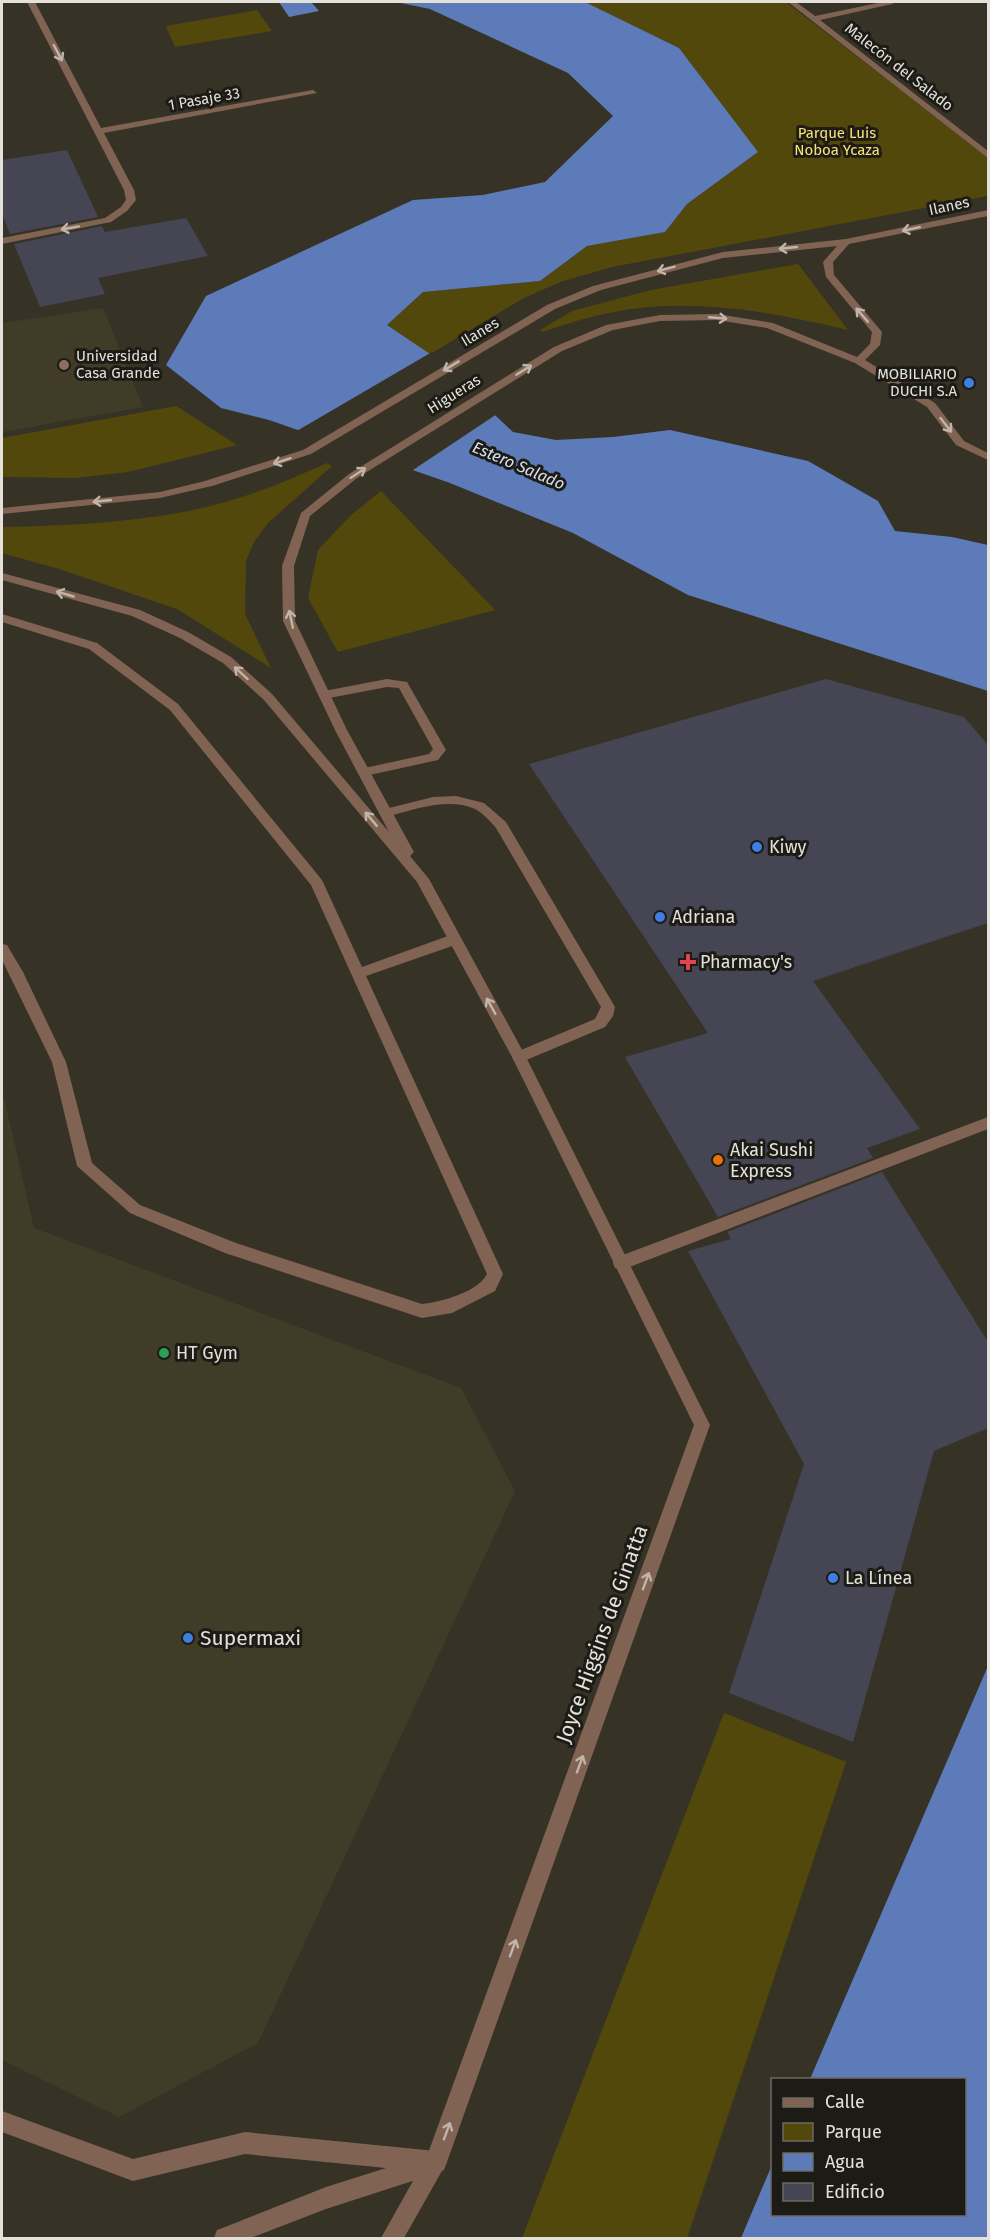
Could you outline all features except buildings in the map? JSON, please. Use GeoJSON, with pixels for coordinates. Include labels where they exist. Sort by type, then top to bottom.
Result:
{"type":"FeatureCollection","features":[{"type":"Feature","properties":{"kind":"street"},"geometry":{"type":"LineString","coordinates":[[2,240],[108,220],[131,200],[129,190],[100,131],[31,2]]}},
{"type":"Feature","properties":{"kind":"street","name":"Malecón del Salado"},"geometry":{"type":"LineString","coordinates":[[792,2],[988,155]]}},
{"type":"Feature","properties":{"kind":"street"},"geometry":{"type":"LineString","coordinates":[[815,18],[892,2]]}},
{"type":"Feature","properties":{"kind":"street","name":"1 Pasaje 33"},"geometry":{"type":"LineString","coordinates":[[100,131],[313,93]]}},
{"type":"Feature","properties":{"kind":"street","name":"Ilanes"},"geometry":{"type":"LineString","coordinates":[[2,511],[160,495],[208,484],[307,452],[550,307],[597,288],[723,255],[846,242],[988,213]]}},
{"type":"Feature","properties":{"kind":"street"},"geometry":{"type":"LineString","coordinates":[[846,242],[828,262],[829,275],[877,332],[875,345],[859,361]]}},
{"type":"Feature","properties":{"kind":"street","name":"Higueras"},"geometry":{"type":"LineString","coordinates":[[422,879],[324,695],[289,621],[288,566],[305,515],[326,496],[353,476],[558,349],[610,327],[660,318],[717,317],[769,325],[859,361],[931,405],[960,443],[988,456]]}},
{"type":"Feature","properties":{"kind":"street"},"geometry":{"type":"LineString","coordinates":[[2,576],[136,613],[184,635],[226,660],[267,697],[422,879]]}},
{"type":"Feature","properties":{"kind":"street"},"geometry":{"type":"LineString","coordinates":[[2,618],[93,646],[174,707],[253,807],[318,883],[495,1274],[489,1286],[446,1308],[422,1311],[231,1248],[135,1209],[85,1167],[59,1062],[16,972],[2,949]]}},
{"type":"Feature","properties":{"kind":"street"},"geometry":{"type":"LineString","coordinates":[[324,695],[387,683],[403,685],[440,750],[433,757],[364,772]]}},
{"type":"Feature","properties":{"kind":"street"},"geometry":{"type":"LineString","coordinates":[[386,813],[428,802],[453,799],[481,807],[501,825],[608,1007],[606,1016],[600,1023],[519,1057]]}},
{"type":"Feature","properties":{"kind":"street","name":"Joyce Higgins de Ginatta"},"geometry":{"type":"LineString","coordinates":[[392,2238],[436,2162],[702,1425],[519,1057],[453,940],[422,879]]}},
{"type":"Feature","properties":{"kind":"street"},"geometry":{"type":"LineString","coordinates":[[360,973],[453,940]]}},
{"type":"Feature","properties":{"kind":"street"},"geometry":{"type":"LineString","coordinates":[[621,1263],[988,1123]]}},
{"type":"Feature","properties":{"kind":"street"},"geometry":{"type":"LineString","coordinates":[[2,2122],[133,2170],[245,2143],[436,2162]]}},
{"type":"Feature","properties":{"kind":"street"},"geometry":{"type":"LineString","coordinates":[[225,2238],[326,2198],[436,2162]]}},
{"type":"Feature","properties":{"kind":"shaded area","name":"Universidad Casa Grande"},"geometry":{"type":"Polygon","coordinates":[[[103,308],[143,407],[2,432],[2,323],[103,308]]]}},
{"type":"Feature","properties":{"kind":"shaded area"},"geometry":{"type":"Polygon","coordinates":[[[2,1089],[34,1228],[461,1388],[515,1491],[258,2043],[119,2117],[2,2060],[2,1089]]]}},
{"type":"Feature","properties":{"kind":"green space","name":"Parque Luis Noboa Ycaza"},"geometry":{"type":"Polygon","coordinates":[[[585,2],[786,2],[988,157],[988,196],[612,267],[560,282],[524,298],[430,354],[387,325],[423,292],[540,281],[587,246],[665,232],[687,204],[758,152],[679,48],[585,2]]]}},
{"type":"Feature","properties":{"kind":"green space"},"geometry":{"type":"Polygon","coordinates":[[[257,10],[272,31],[175,47],[166,26],[257,10]]]}},
{"type":"Feature","properties":{"kind":"green space"},"geometry":{"type":"Polygon","coordinates":[[[798,264],[848,330],[761,312],[702,306],[672,306],[614,312],[543,332],[540,330],[572,311],[651,290],[798,264]]]}},
{"type":"Feature","properties":{"kind":"green space"},"geometry":{"type":"Polygon","coordinates":[[[176,406],[237,445],[128,472],[76,478],[2,477],[2,438],[176,406]]]}},
{"type":"Feature","properties":{"kind":"green space"},"geometry":{"type":"Polygon","coordinates":[[[327,463],[332,466],[268,523],[254,542],[246,561],[245,614],[271,668],[177,609],[59,569],[2,553],[2,527],[93,523],[184,512],[221,504],[257,492],[327,463]]]}},
{"type":"Feature","properties":{"kind":"green space"},"geometry":{"type":"Polygon","coordinates":[[[381,491],[495,610],[338,652],[308,598],[318,550],[350,516],[381,491]]]}},
{"type":"Feature","properties":{"kind":"green space"},"geometry":{"type":"Polygon","coordinates":[[[724,1713],[846,1762],[687,2238],[522,2238],[724,1713]]]}},
{"type":"Feature","properties":{"kind":"water"},"geometry":{"type":"Polygon","coordinates":[[[279,2],[311,2],[319,11],[289,17],[279,2]]]}},
{"type":"Feature","properties":{"kind":"water","name":"Estero Salado"},"geometry":{"type":"Polygon","coordinates":[[[396,2],[585,2],[679,48],[758,152],[687,204],[665,232],[587,246],[540,281],[423,292],[387,325],[430,354],[513,432],[556,440],[613,437],[670,430],[808,461],[878,501],[895,531],[952,537],[988,545],[988,691],[688,595],[573,533],[450,483],[269,420],[221,408],[166,365],[206,296],[413,200],[483,195],[545,182],[613,116],[568,73],[430,9],[396,2]]]}},
{"type":"Feature","properties":{"kind":"water"},"geometry":{"type":"Polygon","coordinates":[[[988,1666],[988,2238],[741,2238],[771,2167],[771,2216],[966,2216],[966,2078],[810,2078],[988,1666]]]}},
{"type":"Feature","properties":{"kind":"pier"},"geometry":{"type":"Polygon","coordinates":[[[432,352],[497,414],[410,472],[295,432],[432,352]]]}},
{"type":"Feature","properties":{"kind":"place","name":"Universidad Casa Grande"},"geometry":{"type":"Point","coordinates":[64,365]}},
{"type":"Feature","properties":{"kind":"place","name":"MOBILIARIO DUCHI S.A"},"geometry":{"type":"Point","coordinates":[969,383]}},
{"type":"Feature","properties":{"kind":"place","name":"Kiwy"},"geometry":{"type":"Point","coordinates":[757,847]}},
{"type":"Feature","properties":{"kind":"place","name":"Adriana"},"geometry":{"type":"Point","coordinates":[660,917]}},
{"type":"Feature","properties":{"kind":"place","name":"Pharmacy's"},"geometry":{"type":"Point","coordinates":[688,962]}},
{"type":"Feature","properties":{"kind":"place","name":"Akai Sushi Express"},"geometry":{"type":"Point","coordinates":[718,1160]}},
{"type":"Feature","properties":{"kind":"place","name":"HT Gym"},"geometry":{"type":"Point","coordinates":[164,1353]}},
{"type":"Feature","properties":{"kind":"place","name":"La Línea"},"geometry":{"type":"Point","coordinates":[833,1578]}},
{"type":"Feature","properties":{"kind":"place","name":"Supermaxi"},"geometry":{"type":"Point","coordinates":[188,1638]}}]}
